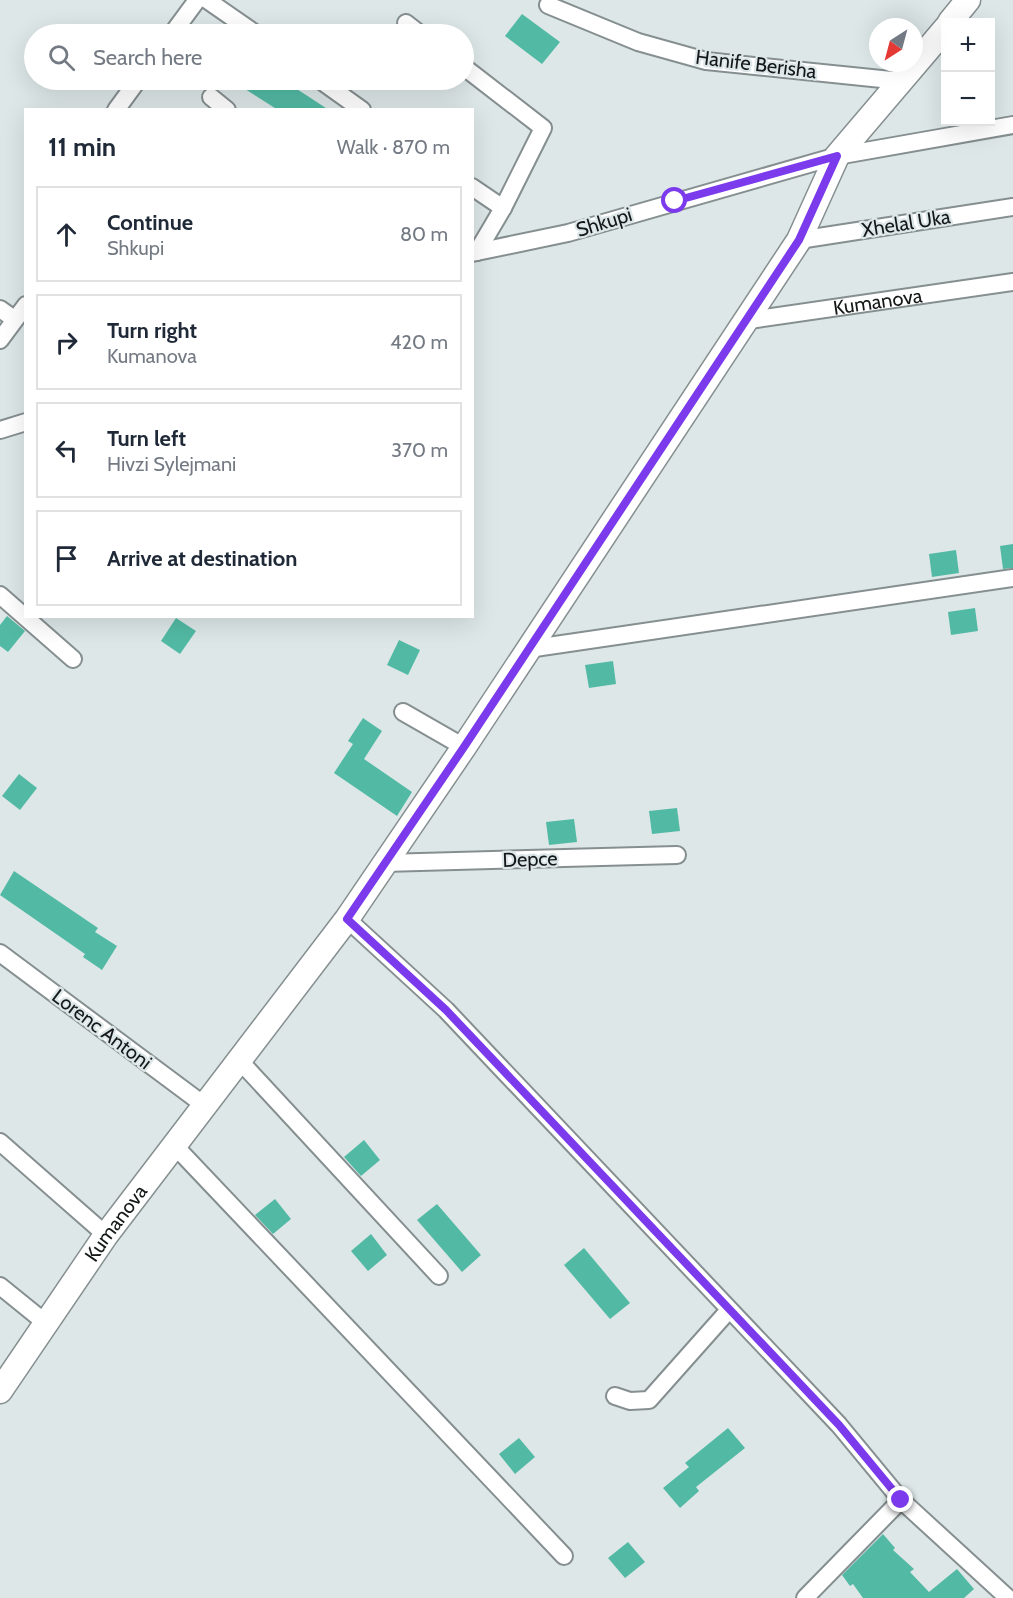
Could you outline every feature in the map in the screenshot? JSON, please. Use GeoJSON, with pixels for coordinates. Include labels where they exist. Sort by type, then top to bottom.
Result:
{"type":"FeatureCollection","features":[{"type":"Feature","properties":{"kind":"main road","name":"Kumanova"},"geometry":{"type":"LineString","coordinates":[[0,1391],[106,1234],[347,919],[464,747],[743,321],[799,240],[837,156],[941,33]]}},
{"type":"Feature","properties":{"kind":"street"},"geometry":{"type":"LineString","coordinates":[[179,24],[197,0]]}},
{"type":"Feature","properties":{"kind":"street"},"geometry":{"type":"LineString","coordinates":[[207,0],[242,24]]}},
{"type":"Feature","properties":{"kind":"street","name":"Hanife Berisha"},"geometry":{"type":"LineString","coordinates":[[548,5],[638,42],[706,61],[901,81]]}},
{"type":"Feature","properties":{"kind":"street"},"geometry":{"type":"LineString","coordinates":[[474,75],[543,128],[502,208],[475,252]]}},
{"type":"Feature","properties":{"kind":"street"},"geometry":{"type":"LineString","coordinates":[[117,108],[131,90]]}},
{"type":"Feature","properties":{"kind":"street"},"geometry":{"type":"LineString","coordinates":[[334,90],[359,108]]}},
{"type":"Feature","properties":{"kind":"street"},"geometry":{"type":"LineString","coordinates":[[211,97],[225,108]]}},
{"type":"Feature","properties":{"kind":"street","name":"Shkupi"},"geometry":{"type":"LineString","coordinates":[[475,252],[567,233],[837,156],[1013,125]]}},
{"type":"Feature","properties":{"kind":"street"},"geometry":{"type":"LineString","coordinates":[[474,188],[502,208]]}},
{"type":"Feature","properties":{"kind":"street","name":"Xhelal Uka"},"geometry":{"type":"LineString","coordinates":[[799,240],[1013,207]]}},
{"type":"Feature","properties":{"kind":"street","name":"Kumanova"},"geometry":{"type":"LineString","coordinates":[[743,321],[1013,282]]}},
{"type":"Feature","properties":{"kind":"street"},"geometry":{"type":"LineString","coordinates":[[0,340],[24,307]]}},
{"type":"Feature","properties":{"kind":"street"},"geometry":{"type":"LineString","coordinates":[[0,309],[14,319]]}},
{"type":"Feature","properties":{"kind":"street"},"geometry":{"type":"LineString","coordinates":[[528,649],[1013,578]]}},
{"type":"Feature","properties":{"kind":"street"},"geometry":{"type":"LineString","coordinates":[[0,595],[24,616]]}},
{"type":"Feature","properties":{"kind":"street"},"geometry":{"type":"LineString","coordinates":[[26,618],[73,659]]}},
{"type":"Feature","properties":{"kind":"street"},"geometry":{"type":"LineString","coordinates":[[403,712],[464,747]]}},
{"type":"Feature","properties":{"kind":"street","name":"Depce"},"geometry":{"type":"LineString","coordinates":[[384,863],[677,855]]}},
{"type":"Feature","properties":{"kind":"street"},"geometry":{"type":"LineString","coordinates":[[347,919],[446,1010],[839,1425],[901,1500],[1003,1596]]}},
{"type":"Feature","properties":{"kind":"street","name":"Lorenc Antoni"},"geometry":{"type":"LineString","coordinates":[[0,953],[204,1105]]}},
{"type":"Feature","properties":{"kind":"street"},"geometry":{"type":"LineString","coordinates":[[240,1060],[439,1276]]}},
{"type":"Feature","properties":{"kind":"street"},"geometry":{"type":"LineString","coordinates":[[0,1142],[106,1234]]}},
{"type":"Feature","properties":{"kind":"street"},"geometry":{"type":"LineString","coordinates":[[174,1145],[564,1556]]}},
{"type":"Feature","properties":{"kind":"street"},"geometry":{"type":"LineString","coordinates":[[0,1286],[47,1324]]}},
{"type":"Feature","properties":{"kind":"street"},"geometry":{"type":"LineString","coordinates":[[615,1396],[630,1401],[649,1400],[729,1310]]}},
{"type":"Feature","properties":{"kind":"street"},"geometry":{"type":"LineString","coordinates":[[805,1598],[901,1500]]}},
{"type":"Feature","properties":{"kind":"building"},"geometry":{"type":"Polygon","coordinates":[[[522,14],[560,42],[542,64],[505,36],[522,14]]]}},
{"type":"Feature","properties":{"kind":"building"},"geometry":{"type":"Polygon","coordinates":[[[247,90],[298,90],[326,108],[275,108],[247,90]]]}},
{"type":"Feature","properties":{"kind":"building"},"geometry":{"type":"Polygon","coordinates":[[[1013,544],[1013,568],[1003,569],[1000,546],[1013,544]]]}},
{"type":"Feature","properties":{"kind":"building"},"geometry":{"type":"Polygon","coordinates":[[[956,550],[959,573],[932,577],[929,554],[956,550]]]}},
{"type":"Feature","properties":{"kind":"building"},"geometry":{"type":"Polygon","coordinates":[[[975,608],[978,631],[951,635],[948,612],[975,608]]]}},
{"type":"Feature","properties":{"kind":"building"},"geometry":{"type":"Polygon","coordinates":[[[7,616],[25,631],[8,652],[0,646],[0,625],[7,616]]]}},
{"type":"Feature","properties":{"kind":"building"},"geometry":{"type":"Polygon","coordinates":[[[176,618],[196,631],[180,654],[161,641],[176,618]]]}},
{"type":"Feature","properties":{"kind":"building"},"geometry":{"type":"Polygon","coordinates":[[[399,640],[420,650],[408,675],[387,665],[399,640]]]}},
{"type":"Feature","properties":{"kind":"building"},"geometry":{"type":"Polygon","coordinates":[[[613,661],[616,684],[589,688],[585,665],[613,661]]]}},
{"type":"Feature","properties":{"kind":"building"},"geometry":{"type":"Polygon","coordinates":[[[363,718],[382,731],[364,759],[412,792],[397,816],[334,773],[353,744],[348,741],[363,718]]]}},
{"type":"Feature","properties":{"kind":"building"},"geometry":{"type":"Polygon","coordinates":[[[19,774],[37,788],[20,810],[2,796],[19,774]]]}},
{"type":"Feature","properties":{"kind":"building"},"geometry":{"type":"Polygon","coordinates":[[[677,808],[680,831],[652,834],[649,811],[677,808]]]}},
{"type":"Feature","properties":{"kind":"building"},"geometry":{"type":"Polygon","coordinates":[[[574,819],[577,842],[549,845],[546,822],[574,819]]]}},
{"type":"Feature","properties":{"kind":"building"},"geometry":{"type":"Polygon","coordinates":[[[14,871],[98,928],[95,932],[117,946],[102,970],[83,957],[85,954],[0,895],[14,871]]]}},
{"type":"Feature","properties":{"kind":"building"},"geometry":{"type":"Polygon","coordinates":[[[364,1140],[380,1160],[361,1176],[344,1157],[364,1140]]]}},
{"type":"Feature","properties":{"kind":"building"},"geometry":{"type":"Polygon","coordinates":[[[275,1199],[291,1219],[273,1234],[255,1215],[275,1199]]]}},
{"type":"Feature","properties":{"kind":"building"},"geometry":{"type":"Polygon","coordinates":[[[437,1204],[481,1255],[462,1272],[417,1220],[437,1204]]]}},
{"type":"Feature","properties":{"kind":"building"},"geometry":{"type":"Polygon","coordinates":[[[371,1234],[387,1255],[368,1271],[351,1251],[371,1234]]]}},
{"type":"Feature","properties":{"kind":"building"},"geometry":{"type":"Polygon","coordinates":[[[584,1248],[630,1303],[610,1319],[564,1265],[584,1248]]]}},
{"type":"Feature","properties":{"kind":"building"},"geometry":{"type":"Polygon","coordinates":[[[728,1428],[745,1448],[696,1487],[699,1491],[680,1508],[663,1488],[689,1467],[685,1463],[728,1428]]]}},
{"type":"Feature","properties":{"kind":"building"},"geometry":{"type":"Polygon","coordinates":[[[519,1438],[535,1457],[515,1474],[499,1454],[519,1438]]]}},
{"type":"Feature","properties":{"kind":"building"},"geometry":{"type":"Polygon","coordinates":[[[883,1534],[895,1548],[893,1550],[914,1569],[910,1572],[929,1592],[957,1569],[974,1589],[964,1598],[863,1598],[853,1584],[850,1586],[842,1575],[883,1534]]]}},
{"type":"Feature","properties":{"kind":"building"},"geometry":{"type":"Polygon","coordinates":[[[628,1542],[645,1562],[625,1578],[608,1558],[628,1542]]]}},
{"type":"Feature","properties":{"kind":"route"},"geometry":{"type":"LineString","coordinates":[[675,201],[808,166],[837,156],[799,240],[743,321],[464,747],[347,919],[446,1010],[839,1425],[901,1500]]}}]}
